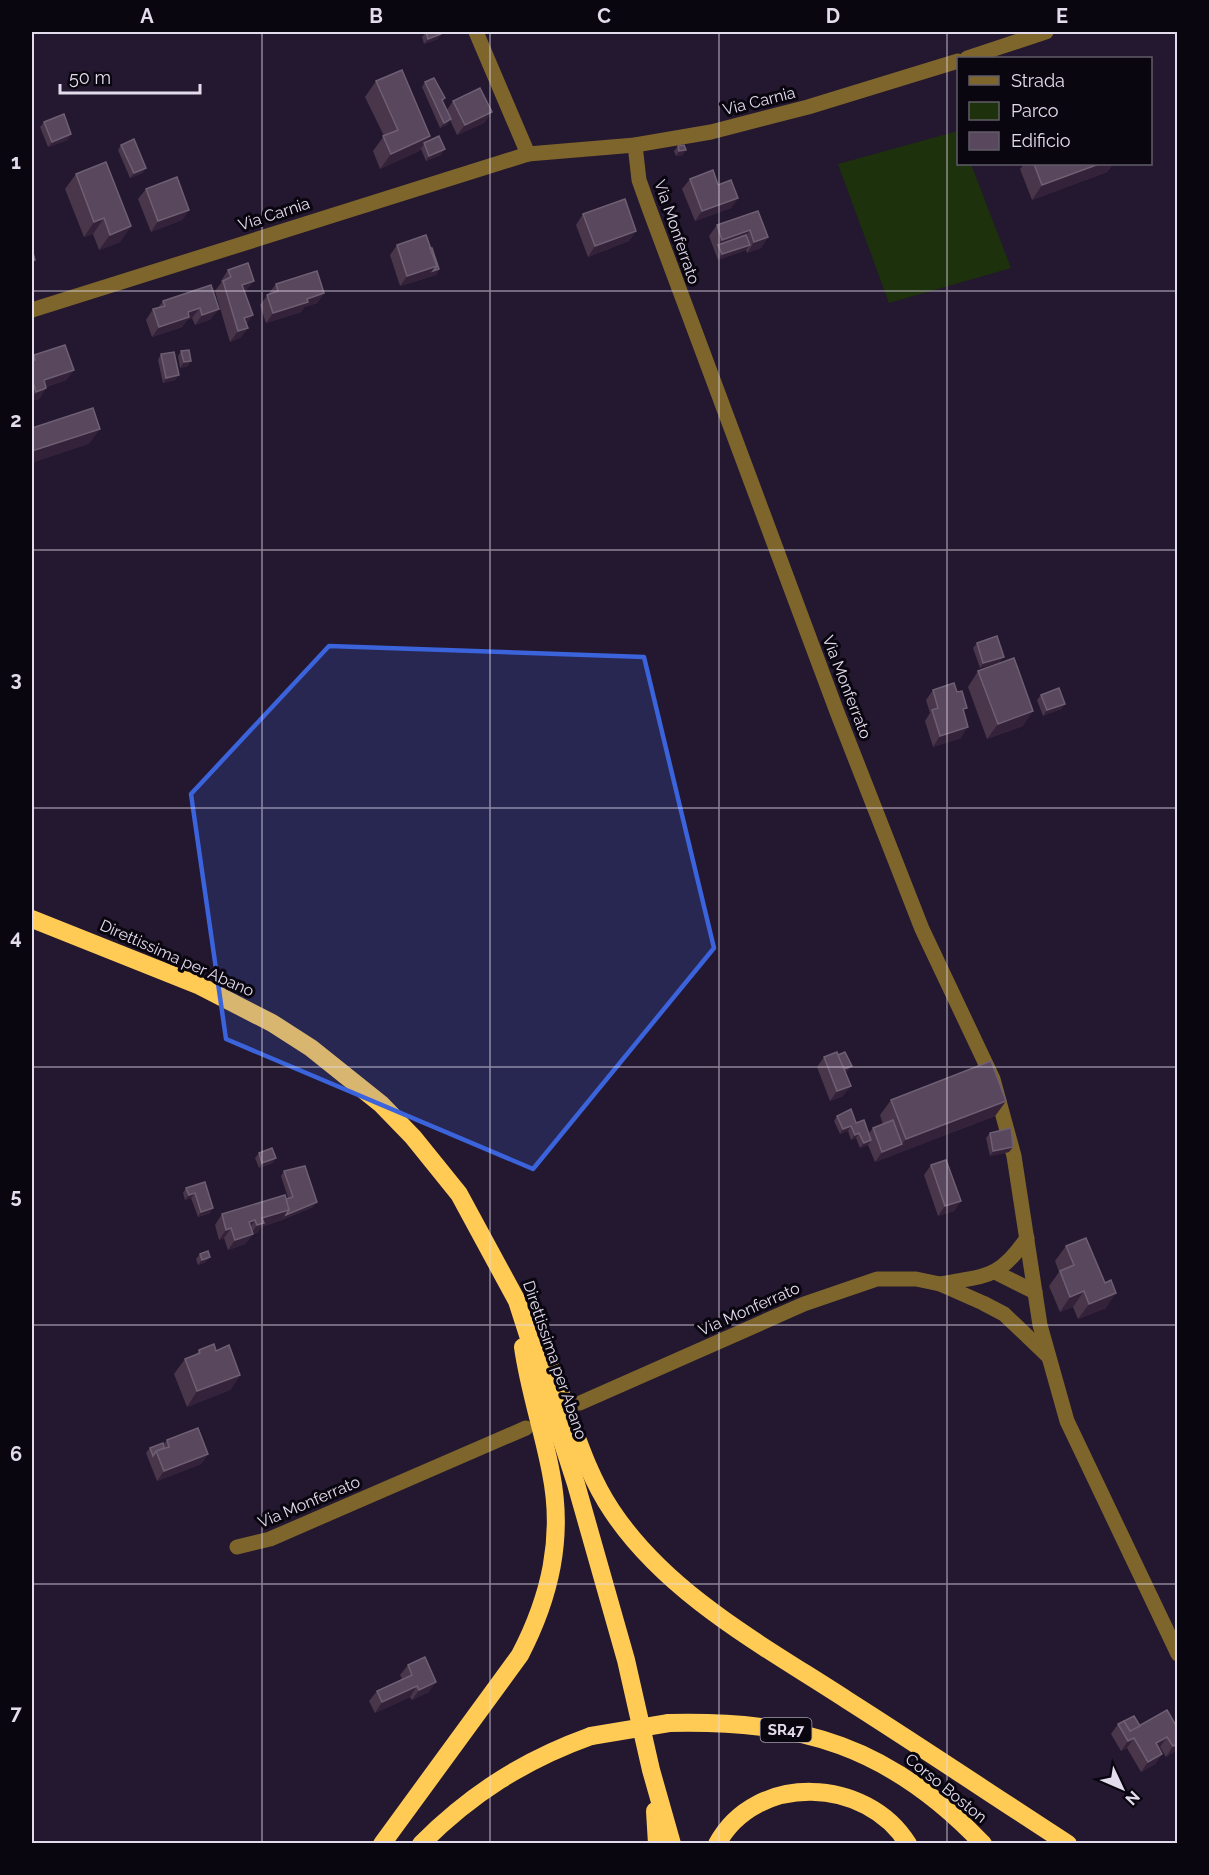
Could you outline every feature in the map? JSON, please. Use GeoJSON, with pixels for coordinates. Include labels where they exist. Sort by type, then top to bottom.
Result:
{"type":"FeatureCollection","features":[{"type":"Feature","properties":{"kind":"highway","name":"Direttissima per Abano"},"geometry":{"type":"LineString","coordinates":[[32,919],[143,962],[239,1005],[312,1048],[346,1074],[412,1137],[453,1186],[476,1222],[517,1300],[576,1484],[626,1659],[651,1770],[672,1844]]}},
{"type":"Feature","properties":{"kind":"highway"},"geometry":{"type":"LineString","coordinates":[[382,1844],[520,1655],[537,1622],[549,1587],[555,1551],[556,1506],[551,1472],[528,1385],[517,1300]]}},
{"type":"Feature","properties":{"kind":"highway"},"geometry":{"type":"LineString","coordinates":[[517,1300],[552,1368],[601,1494],[635,1541],[667,1574],[691,1595],[778,1656],[1068,1844]]}},
{"type":"Feature","properties":{"kind":"highway","name":"Corso Boston"},"geometry":{"type":"LineString","coordinates":[[421,1844],[450,1815],[503,1776],[559,1748],[620,1729],[669,1723],[725,1722],[777,1728],[829,1740],[896,1770],[964,1823],[983,1844]]}},
{"type":"Feature","properties":{"kind":"highway","name":"Direttissima per Abano"},"geometry":{"type":"LineString","coordinates":[[651,1770],[657,1844]]}},
{"type":"Feature","properties":{"kind":"highway"},"geometry":{"type":"LineString","coordinates":[[717,1844],[737,1819],[756,1805],[787,1792],[820,1791],[849,1797],[868,1808],[887,1820],[908,1844]]}},
{"type":"Feature","properties":{"kind":"street"},"geometry":{"type":"LineString","coordinates":[[476,32],[528,154]]}},
{"type":"Feature","properties":{"kind":"street"},"geometry":{"type":"LineString","coordinates":[[970,57],[1046,32]]}},
{"type":"Feature","properties":{"kind":"street","name":"Via Carnia"},"geometry":{"type":"LineString","coordinates":[[32,310],[528,154],[635,145],[711,132],[808,107],[957,61]]}},
{"type":"Feature","properties":{"kind":"street","name":"Via Monferrato"},"geometry":{"type":"LineString","coordinates":[[635,145],[639,180],[837,712],[938,966],[993,1079],[1014,1156],[1036,1299],[1048,1356],[1067,1421],[1178,1654]]}},
{"type":"Feature","properties":{"kind":"street"},"geometry":{"type":"LineString","coordinates":[[1004,1314],[1017,1316],[1036,1299],[997,1273],[1016,1255],[1027,1239]]}},
{"type":"Feature","properties":{"kind":"street","name":"Via Monferrato"},"geometry":{"type":"LineString","coordinates":[[940,1284],[997,1273]]}},
{"type":"Feature","properties":{"kind":"street","name":"Via Monferrato"},"geometry":{"type":"LineString","coordinates":[[580,1403],[839,1290],[878,1279],[916,1279],[940,1284],[1004,1314],[1048,1356]]}},
{"type":"Feature","properties":{"kind":"street","name":"Via Monferrato"},"geometry":{"type":"LineString","coordinates":[[237,1547],[270,1539],[526,1428]]}},
{"type":"Feature","properties":{"kind":"highlighted area"},"geometry":{"type":"Polygon","coordinates":[[[329,646],[644,657],[714,948],[533,1169],[226,1039],[191,794],[329,646]]]}},
{"type":"Feature","properties":{"kind":"green space"},"geometry":{"type":"Polygon","coordinates":[[[957,131],[957,165],[971,165],[1011,268],[889,303],[838,164],[957,131]]]}},
{"type":"Feature","properties":{"kind":"building"},"geometry":{"type":"Polygon","coordinates":[[[426,32],[441,32],[441,34],[428,39],[426,32]]]}},
{"type":"Feature","properties":{"kind":"building"},"geometry":{"type":"Polygon","coordinates":[[[402,70],[430,136],[391,154],[383,136],[398,130],[376,81],[402,70]]]}},
{"type":"Feature","properties":{"kind":"building"},"geometry":{"type":"Polygon","coordinates":[[[434,78],[445,98],[442,100],[451,119],[444,123],[425,82],[434,78]]]}},
{"type":"Feature","properties":{"kind":"building"},"geometry":{"type":"Polygon","coordinates":[[[480,88],[492,112],[465,125],[453,101],[480,88]]]}},
{"type":"Feature","properties":{"kind":"building"},"geometry":{"type":"Polygon","coordinates":[[[64,114],[71,134],[52,142],[44,122],[64,114]]]}},
{"type":"Feature","properties":{"kind":"building"},"geometry":{"type":"Polygon","coordinates":[[[439,136],[445,149],[429,156],[424,143],[439,136]]]}},
{"type":"Feature","properties":{"kind":"building"},"geometry":{"type":"Polygon","coordinates":[[[134,139],[146,168],[134,173],[121,145],[134,139]]]}},
{"type":"Feature","properties":{"kind":"building"},"geometry":{"type":"Polygon","coordinates":[[[684,145],[686,150],[679,151],[678,146],[684,145]]]}},
{"type":"Feature","properties":{"kind":"building"},"geometry":{"type":"Polygon","coordinates":[[[106,162],[131,226],[110,235],[104,218],[94,222],[76,174],[106,162]]]}},
{"type":"Feature","properties":{"kind":"building"},"geometry":{"type":"Polygon","coordinates":[[[1034,165],[1096,165],[1042,185],[1034,165]]]}},
{"type":"Feature","properties":{"kind":"building"},"geometry":{"type":"Polygon","coordinates":[[[713,170],[718,185],[731,180],[738,198],[702,211],[690,179],[713,170]]]}},
{"type":"Feature","properties":{"kind":"building"},"geometry":{"type":"Polygon","coordinates":[[[177,177],[189,210],[158,221],[146,189],[177,177]]]}},
{"type":"Feature","properties":{"kind":"building"},"geometry":{"type":"Polygon","coordinates":[[[625,199],[636,231],[595,246],[583,214],[625,199]]]}},
{"type":"Feature","properties":{"kind":"building"},"geometry":{"type":"Polygon","coordinates":[[[758,211],[768,237],[754,242],[750,230],[722,240],[717,225],[758,211]]]}},
{"type":"Feature","properties":{"kind":"building"},"geometry":{"type":"Polygon","coordinates":[[[426,235],[437,266],[407,276],[397,245],[426,235]]]}},
{"type":"Feature","properties":{"kind":"building"},"geometry":{"type":"Polygon","coordinates":[[[746,235],[750,245],[722,254],[718,245],[746,235]]]}},
{"type":"Feature","properties":{"kind":"building"},"geometry":{"type":"Polygon","coordinates":[[[430,248],[432,248],[439,269],[433,271],[437,266],[430,248]]]}},
{"type":"Feature","properties":{"kind":"building"},"geometry":{"type":"Polygon","coordinates":[[[248,263],[254,281],[242,285],[253,315],[244,318],[248,328],[238,331],[223,281],[231,277],[228,270],[248,263]]]}},
{"type":"Feature","properties":{"kind":"building"},"geometry":{"type":"Polygon","coordinates":[[[317,271],[324,293],[307,299],[308,302],[273,313],[267,295],[278,291],[276,284],[317,271]]]}},
{"type":"Feature","properties":{"kind":"building"},"geometry":{"type":"Polygon","coordinates":[[[211,285],[219,309],[202,315],[200,308],[188,312],[189,317],[159,327],[153,309],[165,306],[163,301],[211,285]]]}},
{"type":"Feature","properties":{"kind":"building"},"geometry":{"type":"Polygon","coordinates":[[[65,345],[74,370],[44,380],[46,388],[36,392],[34,385],[32,386],[34,355],[65,345]]]}},
{"type":"Feature","properties":{"kind":"building"},"geometry":{"type":"Polygon","coordinates":[[[189,350],[191,361],[184,362],[181,351],[189,350]]]}},
{"type":"Feature","properties":{"kind":"building"},"geometry":{"type":"Polygon","coordinates":[[[174,352],[179,375],[166,378],[161,354],[174,352]]]}},
{"type":"Feature","properties":{"kind":"building"},"geometry":{"type":"Polygon","coordinates":[[[93,408],[100,429],[32,451],[32,428],[93,408]]]}},
{"type":"Feature","properties":{"kind":"building"},"geometry":{"type":"Polygon","coordinates":[[[997,636],[1004,657],[983,663],[977,643],[997,636]]]}},
{"type":"Feature","properties":{"kind":"building"},"geometry":{"type":"Polygon","coordinates":[[[1014,658],[1033,711],[998,724],[978,671],[1014,658]]]}},
{"type":"Feature","properties":{"kind":"building"},"geometry":{"type":"Polygon","coordinates":[[[954,683],[957,692],[962,691],[967,708],[963,709],[968,727],[940,736],[932,710],[938,708],[933,690],[954,683]]]}},
{"type":"Feature","properties":{"kind":"building"},"geometry":{"type":"Polygon","coordinates":[[[1059,688],[1065,704],[1047,710],[1041,695],[1059,688]]]}},
{"type":"Feature","properties":{"kind":"building"},"geometry":{"type":"Polygon","coordinates":[[[837,1052],[851,1086],[837,1091],[824,1057],[837,1052]]]}},
{"type":"Feature","properties":{"kind":"building"},"geometry":{"type":"Polygon","coordinates":[[[845,1052],[852,1066],[844,1069],[838,1055],[845,1052]]]}},
{"type":"Feature","properties":{"kind":"building"},"geometry":{"type":"Polygon","coordinates":[[[991,1061],[1006,1101],[906,1139],[891,1100],[991,1061]]]}},
{"type":"Feature","properties":{"kind":"building"},"geometry":{"type":"Polygon","coordinates":[[[851,1109],[856,1123],[864,1120],[871,1140],[864,1143],[859,1133],[855,1135],[851,1126],[843,1129],[837,1116],[851,1109]]]}},
{"type":"Feature","properties":{"kind":"building"},"geometry":{"type":"Polygon","coordinates":[[[893,1120],[902,1144],[882,1152],[873,1128],[893,1120]]]}},
{"type":"Feature","properties":{"kind":"building"},"geometry":{"type":"Polygon","coordinates":[[[1011,1128],[1013,1147],[993,1151],[990,1133],[1011,1128]]]}},
{"type":"Feature","properties":{"kind":"building"},"geometry":{"type":"Polygon","coordinates":[[[272,1148],[276,1158],[262,1163],[259,1153],[272,1148]]]}},
{"type":"Feature","properties":{"kind":"building"},"geometry":{"type":"Polygon","coordinates":[[[946,1160],[961,1201],[945,1206],[931,1165],[946,1160]]]}},
{"type":"Feature","properties":{"kind":"building"},"geometry":{"type":"Polygon","coordinates":[[[305,1166],[317,1202],[286,1215],[289,1210],[286,1199],[293,1197],[284,1171],[305,1166]]]}},
{"type":"Feature","properties":{"kind":"building"},"geometry":{"type":"Polygon","coordinates":[[[205,1182],[213,1208],[201,1212],[195,1193],[189,1195],[186,1188],[205,1182]]]}},
{"type":"Feature","properties":{"kind":"building"},"geometry":{"type":"Polygon","coordinates":[[[285,1195],[289,1210],[262,1218],[264,1223],[257,1225],[255,1220],[249,1222],[253,1234],[235,1240],[231,1228],[226,1230],[222,1214],[285,1195]]]}},
{"type":"Feature","properties":{"kind":"building"},"geometry":{"type":"Polygon","coordinates":[[[1086,1238],[1105,1283],[1111,1280],[1116,1293],[1089,1304],[1084,1291],[1070,1297],[1060,1271],[1074,1265],[1066,1246],[1086,1238]]]}},
{"type":"Feature","properties":{"kind":"building"},"geometry":{"type":"Polygon","coordinates":[[[208,1251],[210,1257],[202,1260],[200,1254],[208,1251]]]}},
{"type":"Feature","properties":{"kind":"building"},"geometry":{"type":"Polygon","coordinates":[[[214,1344],[216,1351],[229,1345],[240,1375],[197,1391],[185,1359],[214,1344]]]}},
{"type":"Feature","properties":{"kind":"building"},"geometry":{"type":"Polygon","coordinates":[[[198,1428],[208,1454],[164,1471],[156,1451],[169,1447],[167,1440],[198,1428]]]}},
{"type":"Feature","properties":{"kind":"building"},"geometry":{"type":"Polygon","coordinates":[[[163,1443],[164,1448],[156,1451],[153,1456],[150,1448],[163,1443]]]}},
{"type":"Feature","properties":{"kind":"building"},"geometry":{"type":"Polygon","coordinates":[[[425,1657],[436,1682],[419,1690],[417,1686],[382,1702],[377,1691],[412,1675],[408,1665],[425,1657]]]}},
{"type":"Feature","properties":{"kind":"building"},"geometry":{"type":"Polygon","coordinates":[[[1167,1710],[1178,1729],[1178,1744],[1173,1746],[1167,1737],[1156,1743],[1162,1754],[1148,1762],[1134,1738],[1128,1741],[1118,1724],[1124,1721],[1130,1731],[1167,1710]]]}},
{"type":"Feature","properties":{"kind":"building"},"geometry":{"type":"Polygon","coordinates":[[[1134,1716],[1140,1726],[1130,1731],[1124,1721],[1134,1716]]]}}]}
